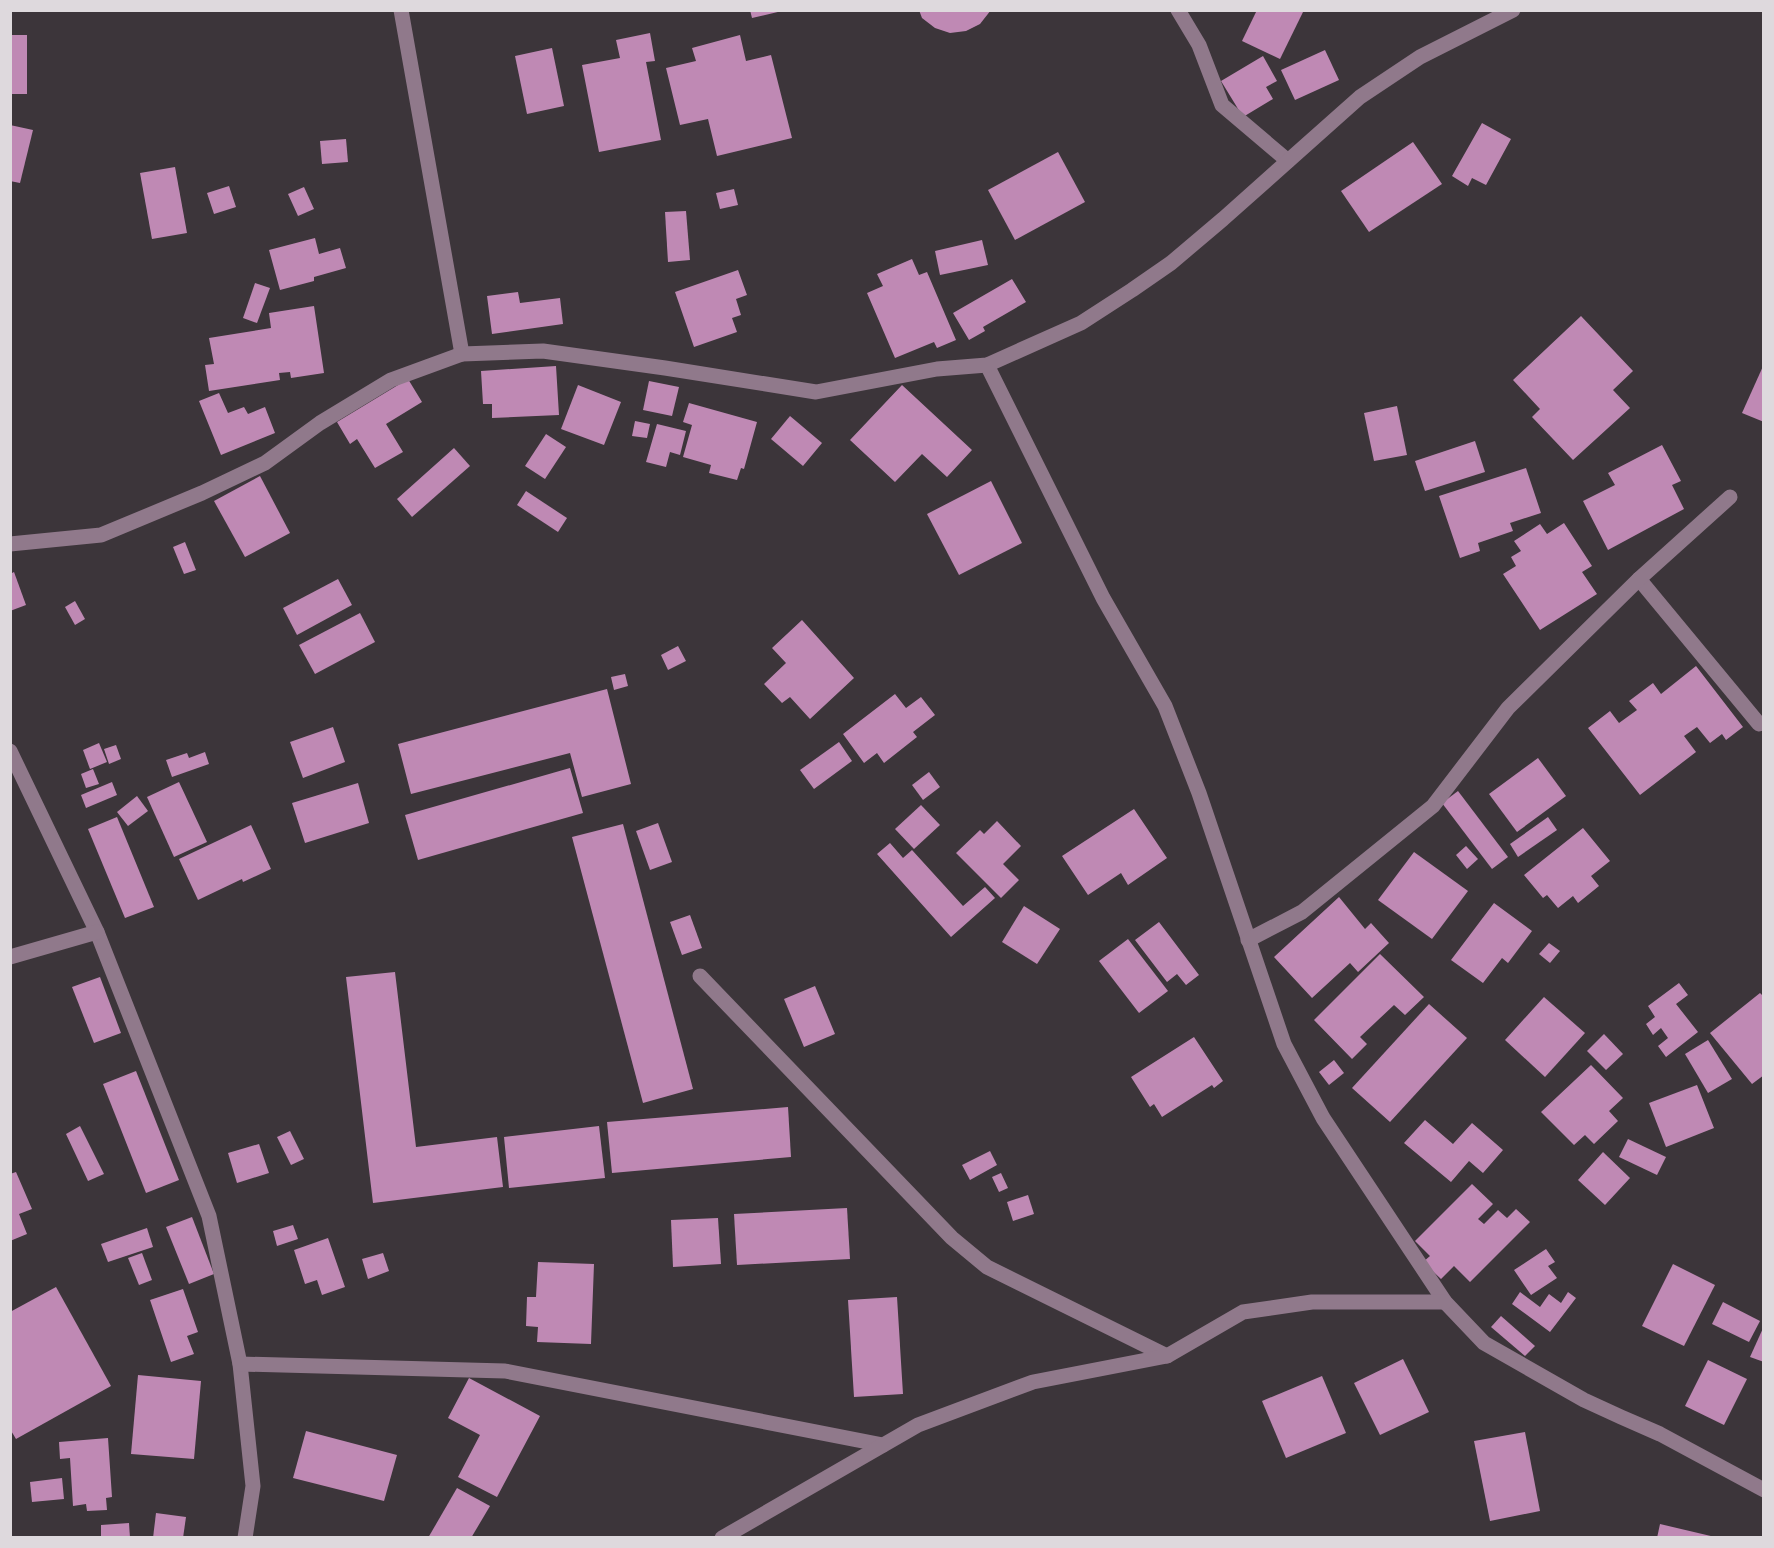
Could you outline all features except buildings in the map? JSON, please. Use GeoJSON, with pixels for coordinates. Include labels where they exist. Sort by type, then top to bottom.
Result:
{"type":"FeatureCollection","features":[{"type":"Feature","properties":{"kind":"street"},"geometry":{"type":"LineString","coordinates":[[401,10],[462,354]]}},
{"type":"Feature","properties":{"kind":"street"},"geometry":{"type":"LineString","coordinates":[[1178,10],[1199,45],[1222,105],[1288,161]]}},
{"type":"Feature","properties":{"kind":"street"},"geometry":{"type":"LineString","coordinates":[[10,543],[101,535],[202,493],[265,463],[320,423],[391,380],[462,354],[543,351],[816,392],[937,369],[987,365],[1081,323],[1132,290],[1179,255],[1360,97],[1450,40],[1513,10]]}},
{"type":"Feature","properties":{"kind":"street"},"geometry":{"type":"LineString","coordinates":[[987,365],[1102,598],[1166,706],[1199,793],[1284,1044],[1323,1118],[1445,1302],[1484,1343],[1584,1400],[1660,1434],[1764,1490]]}},
{"type":"Feature","properties":{"kind":"street"},"geometry":{"type":"LineString","coordinates":[[1248,940],[1302,912],[1433,806],[1508,708],[1639,579],[1730,497]]}},
{"type":"Feature","properties":{"kind":"street"},"geometry":{"type":"LineString","coordinates":[[1639,579],[1759,724]]}},
{"type":"Feature","properties":{"kind":"street"},"geometry":{"type":"LineString","coordinates":[[10,751],[98,932],[209,1216],[240,1364],[253,1486],[245,1538]]}},
{"type":"Feature","properties":{"kind":"street"},"geometry":{"type":"LineString","coordinates":[[10,957],[98,932]]}},
{"type":"Feature","properties":{"kind":"street"},"geometry":{"type":"LineString","coordinates":[[700,976],[951,1238],[987,1267],[1167,1356]]}},
{"type":"Feature","properties":{"kind":"street"},"geometry":{"type":"LineString","coordinates":[[722,1538],[918,1425],[1033,1382],[1167,1356],[1243,1312],[1312,1302],[1445,1302]]}},
{"type":"Feature","properties":{"kind":"street"},"geometry":{"type":"LineString","coordinates":[[240,1364],[505,1371],[883,1445]]}}]}
